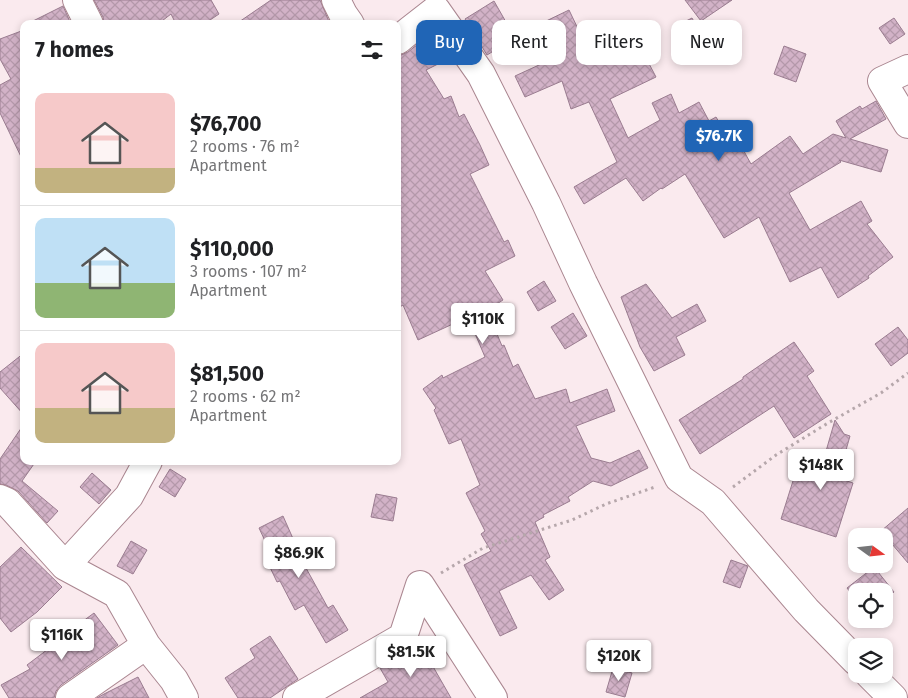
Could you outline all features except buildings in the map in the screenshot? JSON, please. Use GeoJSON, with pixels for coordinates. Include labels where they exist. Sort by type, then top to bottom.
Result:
{"type":"FeatureCollection","features":[{"type":"Feature","properties":{"kind":"street"},"geometry":{"type":"LineString","coordinates":[[77,0],[87,20]]}},
{"type":"Feature","properties":{"kind":"street"},"geometry":{"type":"LineString","coordinates":[[336,0],[347,20]]}},
{"type":"Feature","properties":{"kind":"street"},"geometry":{"type":"LineString","coordinates":[[401,38],[442,5],[481,74],[546,203],[582,283],[679,478],[713,502],[806,610],[848,653]]}},
{"type":"Feature","properties":{"kind":"street"},"geometry":{"type":"LineString","coordinates":[[908,69],[882,82],[908,124]]}},
{"type":"Feature","properties":{"kind":"street"},"geometry":{"type":"LineString","coordinates":[[65,566],[129,496],[146,465]]}},
{"type":"Feature","properties":{"kind":"street"},"geometry":{"type":"LineString","coordinates":[[0,499],[7,502],[65,566],[117,594],[146,646],[174,680],[184,698]]}},
{"type":"Feature","properties":{"kind":"street"},"geometry":{"type":"LineString","coordinates":[[297,698],[334,689],[403,637],[420,585]]}},
{"type":"Feature","properties":{"kind":"street"},"geometry":{"type":"LineString","coordinates":[[420,585],[493,698]]}},
{"type":"Feature","properties":{"kind":"street"},"geometry":{"type":"LineString","coordinates":[[70,698],[146,646]]}},
{"type":"Feature","properties":{"kind":"street"},"geometry":{"type":"LineString","coordinates":[[878,683],[893,698]]}},
{"type":"Feature","properties":{"kind":"path"},"geometry":{"type":"LineString","coordinates":[[713,502],[776,455],[881,393],[908,373]]}},
{"type":"Feature","properties":{"kind":"path"},"geometry":{"type":"LineString","coordinates":[[420,585],[483,548],[572,520],[606,504],[679,478]]}}]}
